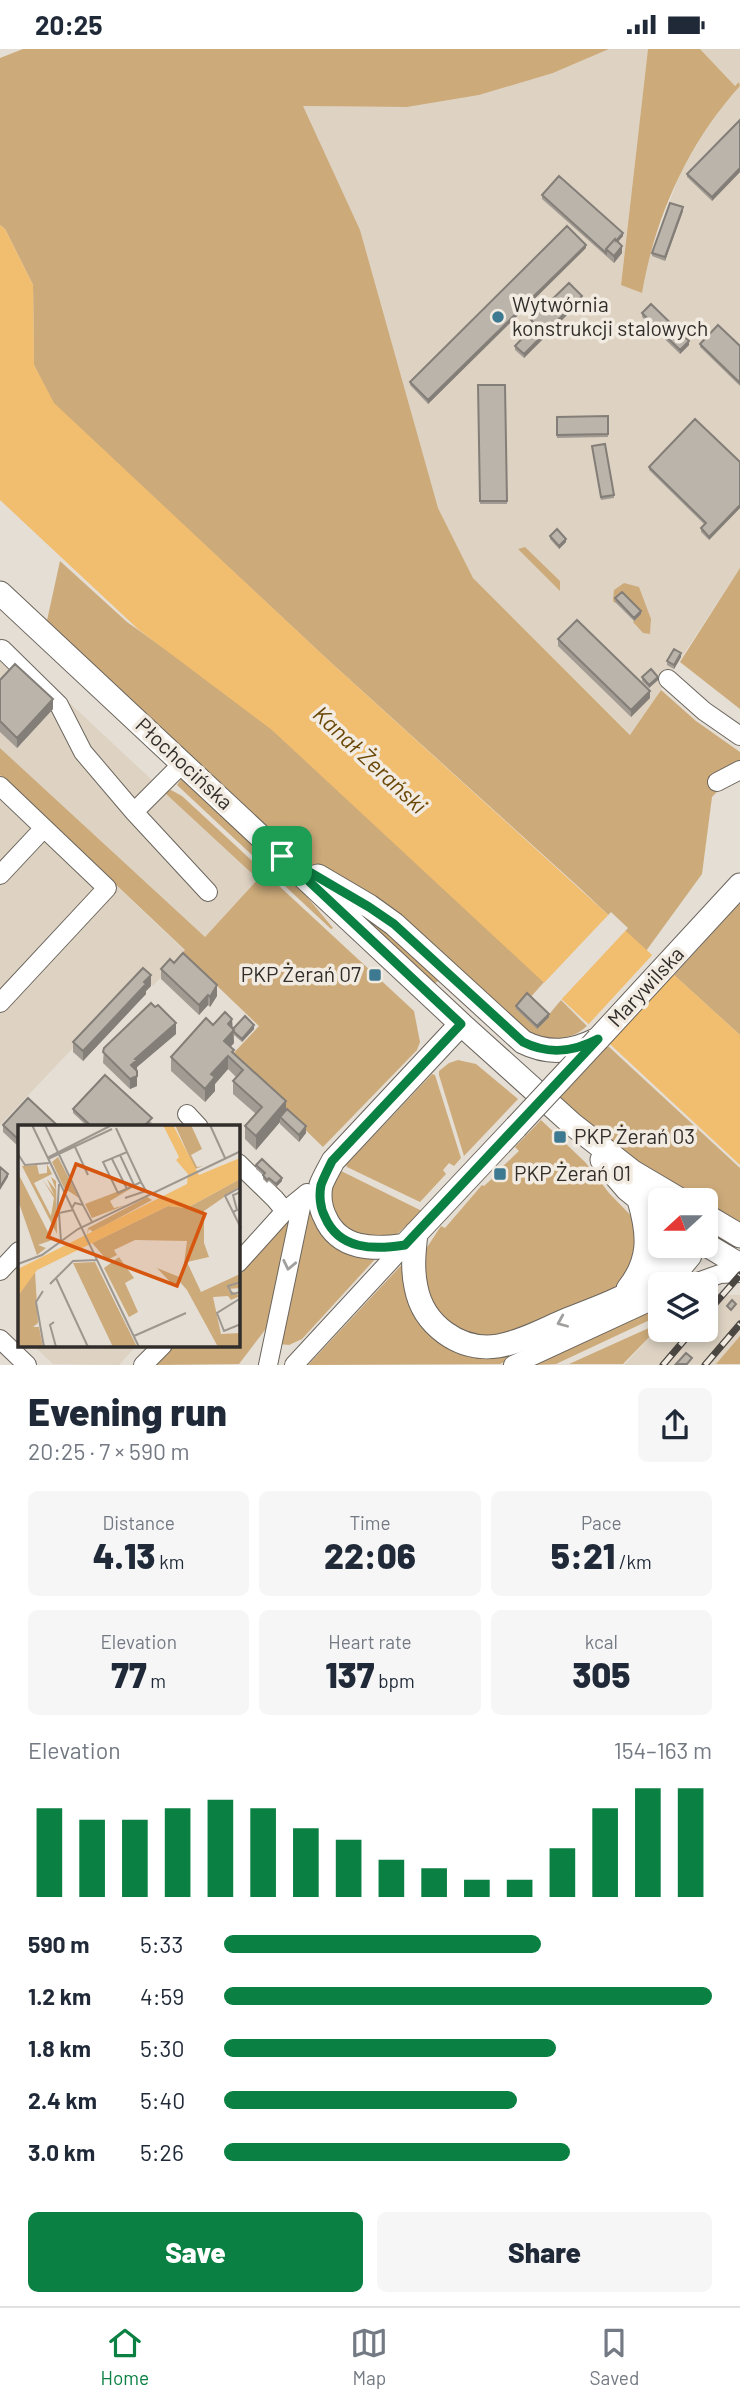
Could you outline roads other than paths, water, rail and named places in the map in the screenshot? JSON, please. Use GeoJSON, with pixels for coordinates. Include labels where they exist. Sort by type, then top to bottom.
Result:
{"type":"FeatureCollection","features":[{"type":"Feature","properties":{"kind":"main road","name":"Płochocińska"},"geometry":{"type":"LineString","coordinates":[[0,593],[461,1024],[584,1134],[615,1177],[648,1192]]}},
{"type":"Feature","properties":{"kind":"main road"},"geometry":{"type":"LineString","coordinates":[[282,856],[394,924],[515,1036],[532,1047],[562,1051],[582,1047],[598,1039]]}},
{"type":"Feature","properties":{"kind":"main road","name":"Marywilska"},"geometry":{"type":"LineString","coordinates":[[410,1239],[740,885]]}},
{"type":"Feature","properties":{"kind":"main road"},"geometry":{"type":"LineString","coordinates":[[461,1024],[332,1161],[320,1188],[320,1200],[322,1212],[334,1232],[351,1244],[368,1248],[384,1248],[410,1239],[415,1284],[423,1307],[438,1328],[448,1336],[485,1347],[518,1341],[636,1289],[656,1274],[668,1258]]}},
{"type":"Feature","properties":{"kind":"main road","name":"Płochocińska"},"geometry":{"type":"LineString","coordinates":[[643,1191],[648,1198]]}},
{"type":"Feature","properties":{"kind":"main road"},"geometry":{"type":"LineString","coordinates":[[624,1294],[640,1272],[647,1251],[643,1191]]}},
{"type":"Feature","properties":{"kind":"main road"},"geometry":{"type":"LineString","coordinates":[[718,1223],[740,1237]]}},
{"type":"Feature","properties":{"kind":"main road"},"geometry":{"type":"LineString","coordinates":[[718,1231],[740,1237]]}},
{"type":"Feature","properties":{"kind":"main road"},"geometry":{"type":"LineString","coordinates":[[718,1252],[740,1265]]}},
{"type":"Feature","properties":{"kind":"street"},"geometry":{"type":"LineString","coordinates":[[0,651],[2,649],[59,705],[83,752],[208,892]]}},
{"type":"Feature","properties":{"kind":"street"},"geometry":{"type":"LineString","coordinates":[[668,679],[704,711],[740,736]]}},
{"type":"Feature","properties":{"kind":"street"},"geometry":{"type":"LineString","coordinates":[[134,812],[183,763]]}},
{"type":"Feature","properties":{"kind":"street"},"geometry":{"type":"LineString","coordinates":[[717,782],[740,770]]}},
{"type":"Feature","properties":{"kind":"street"},"geometry":{"type":"LineString","coordinates":[[0,786],[107,888],[0,1003]]}},
{"type":"Feature","properties":{"kind":"street"},"geometry":{"type":"LineString","coordinates":[[0,875],[44,828]]}},
{"type":"Feature","properties":{"kind":"street"},"geometry":{"type":"LineString","coordinates":[[240,1261],[285,1211],[303,1198],[332,1161]]}},
{"type":"Feature","properties":{"kind":"street"},"geometry":{"type":"LineString","coordinates":[[240,1165],[285,1211]]}},
{"type":"Feature","properties":{"kind":"street"},"geometry":{"type":"LineString","coordinates":[[268,1364],[303,1198]]}},
{"type":"Feature","properties":{"kind":"street","name":"Marywilska"},"geometry":{"type":"LineString","coordinates":[[294,1364],[410,1239]]}},
{"type":"Feature","properties":{"kind":"street"},"geometry":{"type":"LineString","coordinates":[[0,1271],[18,1252]]}},
{"type":"Feature","properties":{"kind":"street"},"geometry":{"type":"LineString","coordinates":[[679,1272],[691,1258]]}},
{"type":"Feature","properties":{"kind":"street"},"geometry":{"type":"LineString","coordinates":[[718,1276],[740,1273]]}},
{"type":"Feature","properties":{"kind":"street"},"geometry":{"type":"LineString","coordinates":[[513,1364],[648,1301]]}},
{"type":"Feature","properties":{"kind":"street"},"geometry":{"type":"LineString","coordinates":[[0,1339],[27,1364]]}},
{"type":"Feature","properties":{"kind":"street"},"geometry":{"type":"LineString","coordinates":[[143,1364],[161,1347]]}},
{"type":"Feature","properties":{"kind":"water","name":"Kanał Żerański"},"geometry":{"type":"Polygon","coordinates":[[[0,225],[5,229],[33,285],[34,365],[54,403],[327,659],[740,1035],[740,1165],[272,730],[139,630],[0,500],[0,225]]]}},
{"type":"Feature","properties":{"kind":"railway"},"geometry":{"type":"LineString","coordinates":[[718,1300],[740,1275]]}},
{"type":"Feature","properties":{"kind":"railway"},"geometry":{"type":"LineString","coordinates":[[705,1365],[740,1324]]}},
{"type":"Feature","properties":{"kind":"railway"},"geometry":{"type":"LineString","coordinates":[[663,1365],[683,1342]]}},
{"type":"Feature","properties":{"kind":"place","name":"Wytwórnia konstrukcji stalowych"},"geometry":{"type":"Point","coordinates":[498,317]}},
{"type":"Feature","properties":{"kind":"place","name":"PKP Żerań 07"},"geometry":{"type":"Point","coordinates":[375,975]}},
{"type":"Feature","properties":{"kind":"place","name":"PKP Żerań 03"},"geometry":{"type":"Point","coordinates":[560,1137]}},
{"type":"Feature","properties":{"kind":"place","name":"PKP Żerań 01"},"geometry":{"type":"Point","coordinates":[500,1174]}}]}
